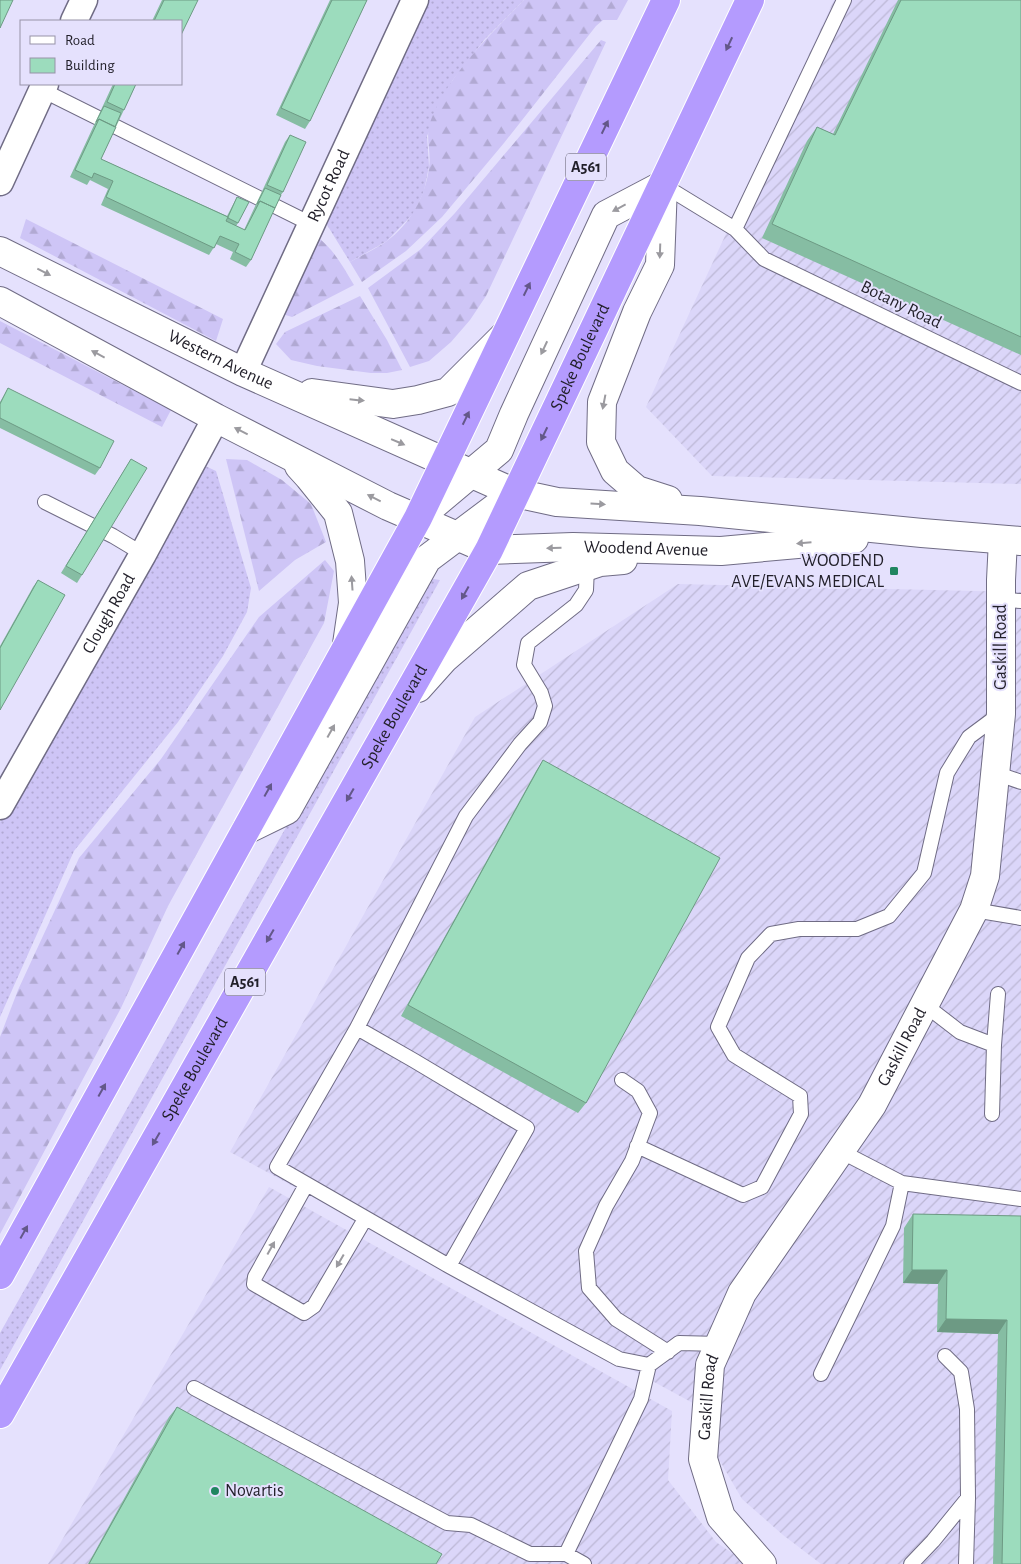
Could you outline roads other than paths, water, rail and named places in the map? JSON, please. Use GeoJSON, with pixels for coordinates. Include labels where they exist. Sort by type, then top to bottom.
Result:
{"type":"FeatureCollection","features":[{"type":"Feature","properties":{"kind":"highway","name":"A561"},"geometry":{"type":"LineString","coordinates":[[0,1275],[418,518],[666,0]]}},
{"type":"Feature","properties":{"kind":"highway","name":"Speke Boulevard"},"geometry":{"type":"LineString","coordinates":[[0,1414],[489,550],[750,0]]}},
{"type":"Feature","properties":{"kind":"street"},"geometry":{"type":"LineString","coordinates":[[74,20],[84,0]]}},
{"type":"Feature","properties":{"kind":"street","name":"Rycot Road"},"geometry":{"type":"LineString","coordinates":[[243,372],[415,0]]}},
{"type":"Feature","properties":{"kind":"street"},"geometry":{"type":"LineString","coordinates":[[0,182],[44,87]]}},
{"type":"Feature","properties":{"kind":"street"},"geometry":{"type":"LineString","coordinates":[[662,185],[660,265],[637,312],[602,402],[601,442],[615,471],[637,490],[700,511]]}},
{"type":"Feature","properties":{"kind":"street","name":"A561"},"geometry":{"type":"LineString","coordinates":[[418,518],[499,450],[606,215],[662,185]]}},
{"type":"Feature","properties":{"kind":"street","name":"Western Avenue"},"geometry":{"type":"LineString","coordinates":[[0,251],[243,372],[471,474]]}},
{"type":"Feature","properties":{"kind":"street"},"geometry":{"type":"LineString","coordinates":[[0,302],[216,418],[388,506],[489,550]]}},
{"type":"Feature","properties":{"kind":"street"},"geometry":{"type":"LineString","coordinates":[[274,386],[346,399],[392,404],[418,400],[448,392],[506,333]]}},
{"type":"Feature","properties":{"kind":"street","name":"Clough Road"},"geometry":{"type":"LineString","coordinates":[[0,806],[143,554],[216,418]]}},
{"type":"Feature","properties":{"kind":"street"},"geometry":{"type":"LineString","coordinates":[[285,453],[309,477],[338,513],[350,561],[353,603],[347,648]]}},
{"type":"Feature","properties":{"kind":"street","name":"Woodend Avenue"},"geometry":{"type":"LineString","coordinates":[[471,474],[515,493],[557,502],[700,511],[922,534],[1012,540]]}},
{"type":"Feature","properties":{"kind":"street","name":"A561"},"geometry":{"type":"LineString","coordinates":[[246,830],[288,810],[427,559],[515,493]]}},
{"type":"Feature","properties":{"kind":"street","name":"Woodend Avenue"},"geometry":{"type":"LineString","coordinates":[[489,550],[573,547],[721,551],[922,534]]}},
{"type":"Feature","properties":{"kind":"street","name":"Gaskill Road"},"geometry":{"type":"LineString","coordinates":[[762,1564],[721,1517],[703,1459],[710,1365],[742,1293],[872,1105],[974,910],[985,876],[1011,601],[1012,540]]}},
{"type":"Feature","properties":{"kind":"street"},"geometry":{"type":"LineString","coordinates":[[400,708],[444,658],[528,586],[600,562],[721,551]]}},
{"type":"Feature","properties":{"kind":"lane"},"geometry":{"type":"LineString","coordinates":[[662,185],[735,229],[844,0]]}},
{"type":"Feature","properties":{"kind":"lane"},"geometry":{"type":"LineString","coordinates":[[44,87],[311,224]]}},
{"type":"Feature","properties":{"kind":"lane","name":"Botany Road"},"geometry":{"type":"LineString","coordinates":[[735,229],[764,259],[1021,383]]}},
{"type":"Feature","properties":{"kind":"lane"},"geometry":{"type":"LineString","coordinates":[[45,502],[114,536],[143,554]]}},
{"type":"Feature","properties":{"kind":"lane"},"geometry":{"type":"LineString","coordinates":[[587,566],[586,590],[576,605],[528,643],[524,665],[545,706],[540,722],[520,744],[466,816],[357,1028],[277,1168],[449,1266],[619,1359],[649,1365]]}},
{"type":"Feature","properties":{"kind":"lane"},"geometry":{"type":"LineString","coordinates":[[637,1146],[743,1195],[762,1187],[801,1114],[800,1096],[734,1055],[718,1027],[748,958],[771,934],[799,929],[857,929],[889,916],[924,873],[947,773],[970,737],[1000,714]]}},
{"type":"Feature","properties":{"kind":"lane"},"geometry":{"type":"LineString","coordinates":[[995,773],[1021,782]]}},
{"type":"Feature","properties":{"kind":"lane"},"geometry":{"type":"LineString","coordinates":[[974,910],[1021,918]]}},
{"type":"Feature","properties":{"kind":"lane"},"geometry":{"type":"LineString","coordinates":[[992,1114],[998,994]]}},
{"type":"Feature","properties":{"kind":"lane"},"geometry":{"type":"LineString","coordinates":[[925,1006],[960,1032],[994,1045]]}},
{"type":"Feature","properties":{"kind":"lane"},"geometry":{"type":"LineString","coordinates":[[357,1028],[527,1128],[449,1266]]}},
{"type":"Feature","properties":{"kind":"lane"},"geometry":{"type":"LineString","coordinates":[[622,1080],[638,1091],[650,1112],[632,1161],[606,1206],[586,1251],[590,1288],[616,1319],[668,1352]]}},
{"type":"Feature","properties":{"kind":"lane"},"geometry":{"type":"LineString","coordinates":[[840,1151],[902,1183],[1021,1199]]}},
{"type":"Feature","properties":{"kind":"lane"},"geometry":{"type":"LineString","coordinates":[[821,1374],[893,1226],[902,1183]]}},
{"type":"Feature","properties":{"kind":"lane"},"geometry":{"type":"LineString","coordinates":[[306,1185],[255,1277],[254,1284],[304,1313],[314,1306],[365,1219]]}},
{"type":"Feature","properties":{"kind":"lane"},"geometry":{"type":"LineString","coordinates":[[566,1554],[641,1399],[649,1365],[679,1342],[720,1344]]}},
{"type":"Feature","properties":{"kind":"lane"},"geometry":{"type":"LineString","coordinates":[[945,1356],[961,1372],[967,1409],[968,1498],[966,1564]]}},
{"type":"Feature","properties":{"kind":"lane"},"geometry":{"type":"LineString","coordinates":[[194,1388],[447,1523],[471,1525],[530,1554],[566,1554],[584,1564]]}},
{"type":"Feature","properties":{"kind":"lane"},"geometry":{"type":"LineString","coordinates":[[911,1564],[933,1541],[968,1498]]}},
{"type":"Feature","properties":{"kind":"place","name":"WOODEND AVE/EVANS MEDICAL"},"geometry":{"type":"Point","coordinates":[894,571]}},
{"type":"Feature","properties":{"kind":"place","name":"Novartis"},"geometry":{"type":"Point","coordinates":[215,1491]}}]}
